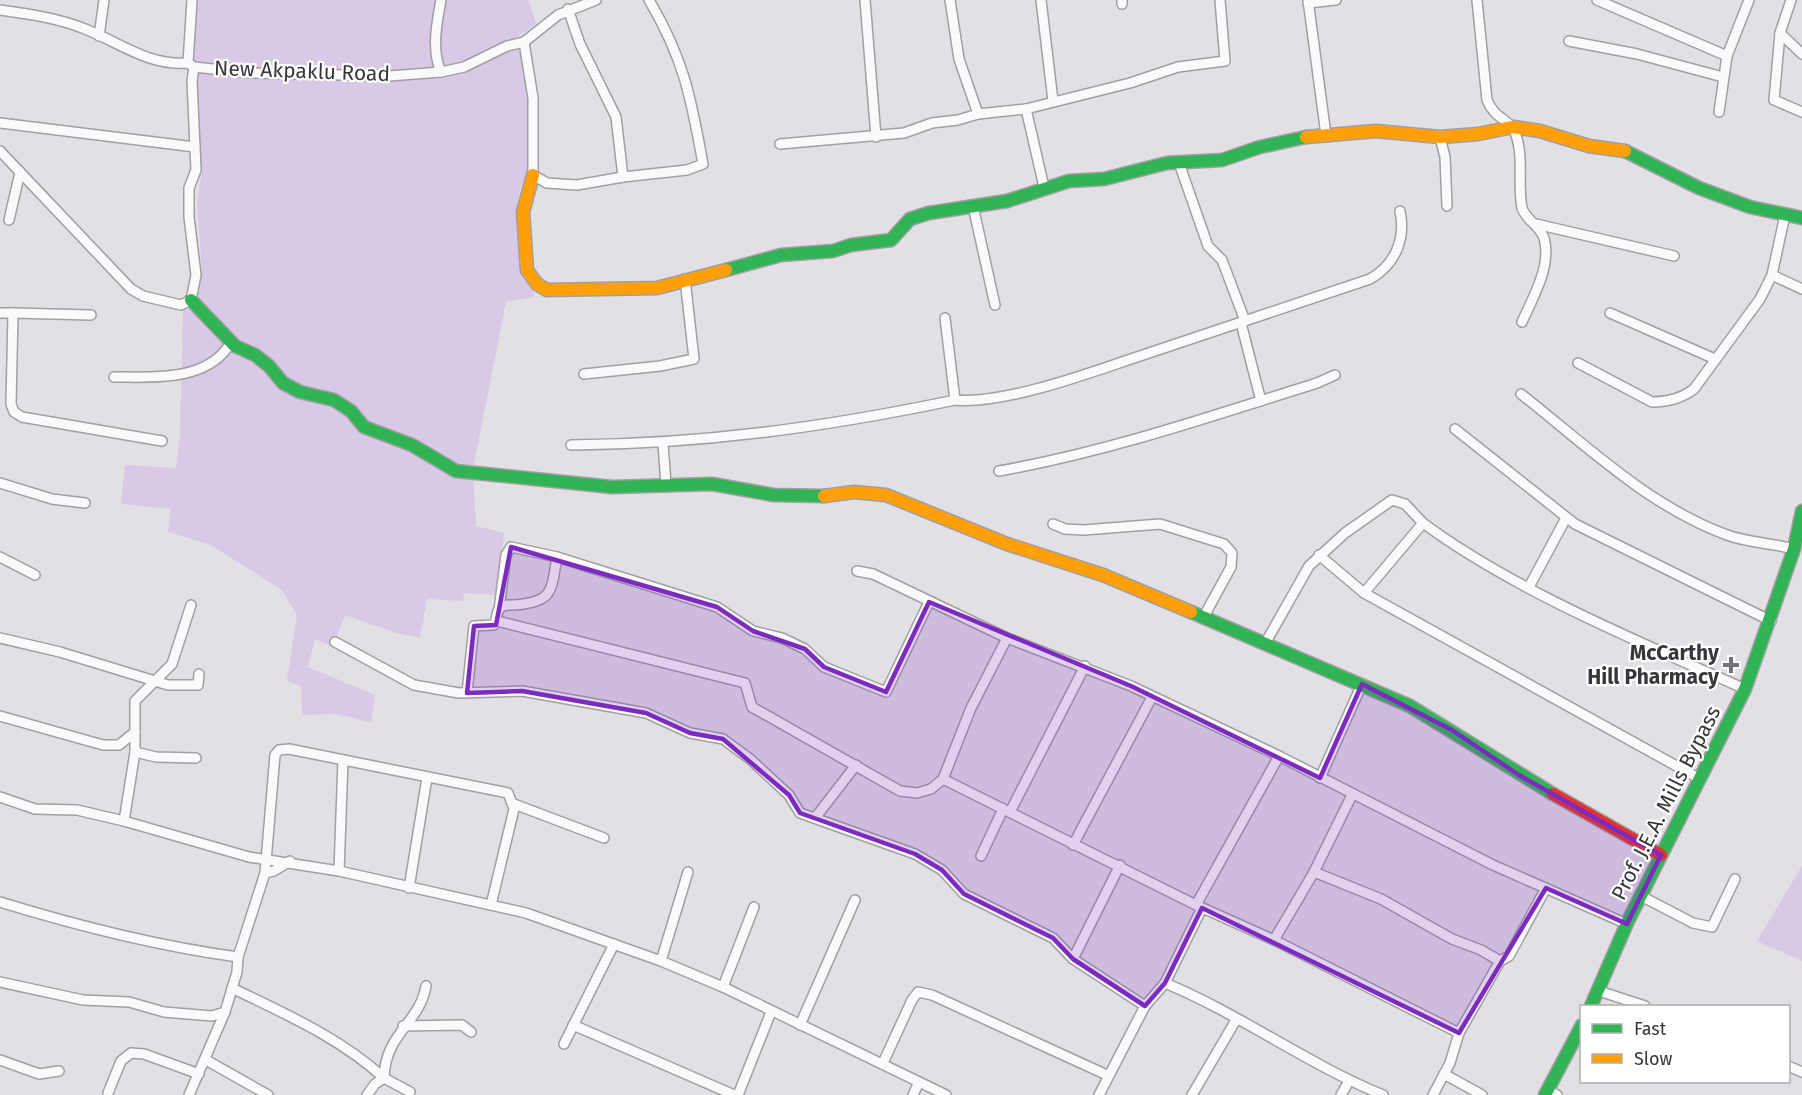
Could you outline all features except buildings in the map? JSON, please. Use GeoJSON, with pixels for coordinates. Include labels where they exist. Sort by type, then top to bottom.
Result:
{"type":"FeatureCollection","features":[{"type":"Feature","properties":{"kind":"street"},"geometry":{"type":"LineString","coordinates":[[99,36],[104,0]]}},
{"type":"Feature","properties":{"kind":"street"},"geometry":{"type":"LineString","coordinates":[[0,151],[131,289],[143,296],[166,303],[182,305],[191,300],[196,275],[189,217],[189,188],[196,170],[191,65],[192,0]]}},
{"type":"Feature","properties":{"kind":"street"},"geometry":{"type":"LineString","coordinates":[[441,0],[436,31],[438,65],[441,72]]}},
{"type":"Feature","properties":{"kind":"street","name":"New Akpaklu Road"},"geometry":{"type":"LineString","coordinates":[[0,10],[63,21],[144,58],[262,73],[389,76],[441,72],[464,67],[507,46],[524,42],[544,24],[568,9],[596,0]]}},
{"type":"Feature","properties":{"kind":"street"},"geometry":{"type":"LineString","coordinates":[[532,175],[546,183],[577,185],[687,170],[703,164],[686,76],[670,36],[649,0]]}},
{"type":"Feature","properties":{"kind":"street"},"geometry":{"type":"LineString","coordinates":[[865,0],[876,137]]}},
{"type":"Feature","properties":{"kind":"street"},"geometry":{"type":"LineString","coordinates":[[950,0],[959,59],[978,114]]}},
{"type":"Feature","properties":{"kind":"street"},"geometry":{"type":"LineString","coordinates":[[1041,0],[1053,101]]}},
{"type":"Feature","properties":{"kind":"street"},"geometry":{"type":"LineString","coordinates":[[780,144],[904,133],[932,123],[957,120],[978,114],[1026,109],[1130,83],[1178,67],[1225,60],[1220,0]]}},
{"type":"Feature","properties":{"kind":"street"},"geometry":{"type":"LineString","coordinates":[[1326,135],[1308,2],[1336,0]]}},
{"type":"Feature","properties":{"kind":"street"},"geometry":{"type":"LineString","coordinates":[[1476,0],[1486,100],[1491,112],[1513,128],[1521,159],[1522,210],[1536,224],[1544,237],[1543,267],[1522,322]]}},
{"type":"Feature","properties":{"kind":"street"},"geometry":{"type":"LineString","coordinates":[[1597,0],[1727,56]]}},
{"type":"Feature","properties":{"kind":"street"},"geometry":{"type":"LineString","coordinates":[[1719,112],[1727,56],[1749,0]]}},
{"type":"Feature","properties":{"kind":"street"},"geometry":{"type":"LineString","coordinates":[[1791,0],[1780,33],[1774,100],[1802,112]]}},
{"type":"Feature","properties":{"kind":"street"},"geometry":{"type":"LineString","coordinates":[[568,9],[580,44],[616,117],[623,177]]}},
{"type":"Feature","properties":{"kind":"street"},"geometry":{"type":"LineString","coordinates":[[1780,33],[1802,54]]}},
{"type":"Feature","properties":{"kind":"street"},"geometry":{"type":"LineString","coordinates":[[1569,41],[1637,54],[1723,77]]}},
{"type":"Feature","properties":{"kind":"street"},"geometry":{"type":"LineString","coordinates":[[524,42],[533,98],[532,175],[523,212],[527,270],[537,284],[547,290],[618,291],[657,288],[781,255],[833,251],[851,245],[891,240],[910,219],[929,213],[1007,201],[1069,181],[1104,179],[1167,163],[1222,160],[1274,144],[1326,135],[1376,131],[1440,137],[1513,128],[1540,131],[1589,146],[1631,152],[1671,176],[1699,188],[1750,207],[1802,218]]}},
{"type":"Feature","properties":{"kind":"street"},"geometry":{"type":"LineString","coordinates":[[1026,109],[1044,188]]}},
{"type":"Feature","properties":{"kind":"street"},"geometry":{"type":"LineString","coordinates":[[0,123],[195,147]]}},
{"type":"Feature","properties":{"kind":"street"},"geometry":{"type":"LineString","coordinates":[[1440,137],[1445,157],[1447,206]]}},
{"type":"Feature","properties":{"kind":"street"},"geometry":{"type":"LineString","coordinates":[[1179,163],[1208,246],[1222,260],[1243,322],[1261,400]]}},
{"type":"Feature","properties":{"kind":"street"},"geometry":{"type":"LineString","coordinates":[[9,220],[20,172]]}},
{"type":"Feature","properties":{"kind":"street"},"geometry":{"type":"LineString","coordinates":[[973,206],[995,305]]}},
{"type":"Feature","properties":{"kind":"street"},"geometry":{"type":"LineString","coordinates":[[571,445],[663,444],[808,428],[955,400],[965,401],[1019,392],[1079,376],[1370,279],[1383,272],[1400,243],[1404,228],[1400,211]]}},
{"type":"Feature","properties":{"kind":"street"},"geometry":{"type":"LineString","coordinates":[[1578,363],[1652,402],[1665,402],[1689,393],[1752,313],[1772,275],[1785,215]]}},
{"type":"Feature","properties":{"kind":"street"},"geometry":{"type":"LineString","coordinates":[[1536,224],[1674,256]]}},
{"type":"Feature","properties":{"kind":"street"},"geometry":{"type":"LineString","coordinates":[[1772,275],[1802,289]]}},
{"type":"Feature","properties":{"kind":"street"},"geometry":{"type":"LineString","coordinates":[[584,374],[660,366],[694,359],[686,279]]}},
{"type":"Feature","properties":{"kind":"street"},"geometry":{"type":"LineString","coordinates":[[191,300],[235,346],[262,360],[283,383],[300,392],[334,400],[351,411],[364,427],[412,445],[456,471],[612,488],[666,484],[712,484],[774,495],[823,496],[854,492],[886,495],[1007,544],[1103,575],[1362,684],[1452,730],[1519,775],[1661,855]]}},
{"type":"Feature","properties":{"kind":"street"},"geometry":{"type":"LineString","coordinates":[[0,313],[91,315]]}},
{"type":"Feature","properties":{"kind":"street"},"geometry":{"type":"LineString","coordinates":[[13,313],[11,404],[14,412],[22,417],[162,441]]}},
{"type":"Feature","properties":{"kind":"street"},"geometry":{"type":"LineString","coordinates":[[1610,313],[1715,359]]}},
{"type":"Feature","properties":{"kind":"street"},"geometry":{"type":"LineString","coordinates":[[945,318],[955,400]]}},
{"type":"Feature","properties":{"kind":"street"},"geometry":{"type":"LineString","coordinates":[[114,377],[152,378],[193,371],[219,359],[228,347],[235,346]]}},
{"type":"Feature","properties":{"kind":"street"},"geometry":{"type":"LineString","coordinates":[[999,471],[1076,455],[1317,383],[1335,375]]}},
{"type":"Feature","properties":{"kind":"street"},"geometry":{"type":"LineString","coordinates":[[1521,394],[1617,473],[1655,498],[1725,534],[1746,541],[1794,549]]}},
{"type":"Feature","properties":{"kind":"street"},"geometry":{"type":"LineString","coordinates":[[1455,429],[1566,518],[1771,621]]}},
{"type":"Feature","properties":{"kind":"street"},"geometry":{"type":"LineString","coordinates":[[663,444],[666,484]]}},
{"type":"Feature","properties":{"kind":"street"},"geometry":{"type":"LineString","coordinates":[[0,483],[52,499],[85,503]]}},
{"type":"Feature","properties":{"kind":"street"},"geometry":{"type":"LineString","coordinates":[[1266,642],[1299,582],[1319,555],[1392,500],[1405,504],[1423,523],[1452,543],[1529,587],[1745,689]]}},
{"type":"Feature","properties":{"kind":"street","name":"Prof. J.E.A. Mills Bypass"},"geometry":{"type":"LineString","coordinates":[[1592,1005],[1627,924],[1745,689],[1771,621],[1794,549],[1802,511]]}},
{"type":"Feature","properties":{"kind":"street"},"geometry":{"type":"LineString","coordinates":[[1529,587],[1566,518]]}},
{"type":"Feature","properties":{"kind":"street"},"geometry":{"type":"LineString","coordinates":[[1364,592],[1423,523]]}},
{"type":"Feature","properties":{"kind":"street"},"geometry":{"type":"LineString","coordinates":[[1053,524],[1065,529],[1084,530],[1160,524],[1224,544],[1232,553],[1231,567],[1203,618]]}},
{"type":"Feature","properties":{"kind":"street"},"geometry":{"type":"LineString","coordinates":[[467,693],[474,626],[494,625],[497,621],[506,555],[511,547],[557,557],[717,607],[753,631],[782,638],[805,649],[824,667],[886,692],[929,602]]}},
{"type":"Feature","properties":{"kind":"street"},"geometry":{"type":"LineString","coordinates":[[1319,555],[1364,592],[1700,779]]}},
{"type":"Feature","properties":{"kind":"street"},"geometry":{"type":"LineString","coordinates":[[0,557],[35,575]]}},
{"type":"Feature","properties":{"kind":"street"},"geometry":{"type":"LineString","coordinates":[[499,610],[504,606],[526,604],[547,597],[551,589],[557,557]]}},
{"type":"Feature","properties":{"kind":"street"},"geometry":{"type":"LineString","coordinates":[[857,571],[873,574],[1007,638],[1085,666],[1279,756],[1493,866],[1627,924]]}},
{"type":"Feature","properties":{"kind":"street"},"geometry":{"type":"LineString","coordinates":[[124,821],[135,752],[135,700],[172,664],[191,605]]}},
{"type":"Feature","properties":{"kind":"street"},"geometry":{"type":"LineString","coordinates":[[497,621],[745,683],[752,707],[900,791],[918,793],[931,789],[943,779],[971,708],[1007,638]]}},
{"type":"Feature","properties":{"kind":"street"},"geometry":{"type":"LineString","coordinates":[[0,638],[157,680],[168,685],[193,687],[198,685],[199,674]]}},
{"type":"Feature","properties":{"kind":"street"},"geometry":{"type":"LineString","coordinates":[[335,642],[414,685],[467,693],[522,691],[646,714],[690,733],[723,739],[750,759],[789,795],[800,813],[915,854],[942,870],[964,894],[1053,938],[1073,959],[1145,1006]]}},
{"type":"Feature","properties":{"kind":"street"},"geometry":{"type":"LineString","coordinates":[[981,856],[1085,666]]}},
{"type":"Feature","properties":{"kind":"street"},"geometry":{"type":"LineString","coordinates":[[1320,778],[1362,684]]}},
{"type":"Feature","properties":{"kind":"street"},"geometry":{"type":"LineString","coordinates":[[1073,845],[1152,697]]}},
{"type":"Feature","properties":{"kind":"street"},"geometry":{"type":"LineString","coordinates":[[0,716],[103,745],[119,745],[135,732]]}},
{"type":"Feature","properties":{"kind":"street"},"geometry":{"type":"LineString","coordinates":[[189,1095],[225,1012],[238,957],[265,873],[275,754],[279,750],[289,749],[508,794],[514,804],[604,838]]}},
{"type":"Feature","properties":{"kind":"street"},"geometry":{"type":"LineString","coordinates":[[135,752],[156,757],[196,758]]}},
{"type":"Feature","properties":{"kind":"street"},"geometry":{"type":"LineString","coordinates":[[1099,1095],[1107,1075],[1145,1006],[1165,983],[1199,906],[1279,756]]}},
{"type":"Feature","properties":{"kind":"street"},"geometry":{"type":"LineString","coordinates":[[339,871],[343,760]]}},
{"type":"Feature","properties":{"kind":"street"},"geometry":{"type":"LineString","coordinates":[[816,818],[856,765]]}},
{"type":"Feature","properties":{"kind":"street"},"geometry":{"type":"LineString","coordinates":[[409,888],[427,778]]}},
{"type":"Feature","properties":{"kind":"street"},"geometry":{"type":"LineString","coordinates":[[943,779],[1073,845],[1120,865],[1199,906],[1274,940],[1459,1033]]}},
{"type":"Feature","properties":{"kind":"street"},"geometry":{"type":"LineString","coordinates":[[1274,940],[1314,872],[1352,795]]}},
{"type":"Feature","properties":{"kind":"street"},"geometry":{"type":"LineString","coordinates":[[0,797],[29,807],[77,810],[124,821],[249,857],[290,861],[526,913],[661,961],[723,987],[946,1095]]}},
{"type":"Feature","properties":{"kind":"street"},"geometry":{"type":"LineString","coordinates":[[491,905],[514,804]]}},
{"type":"Feature","properties":{"kind":"street"},"geometry":{"type":"LineString","coordinates":[[265,873],[290,861]]}},
{"type":"Feature","properties":{"kind":"street"},"geometry":{"type":"LineString","coordinates":[[1073,959],[1120,865]]}},
{"type":"Feature","properties":{"kind":"street"},"geometry":{"type":"LineString","coordinates":[[661,961],[688,872]]}},
{"type":"Feature","properties":{"kind":"street"},"geometry":{"type":"LineString","coordinates":[[1314,872],[1381,899],[1452,939],[1481,950],[1500,961]]}},
{"type":"Feature","properties":{"kind":"street"},"geometry":{"type":"LineString","coordinates":[[1641,896],[1693,923],[1712,927],[1735,879]]}},
{"type":"Feature","properties":{"kind":"street"},"geometry":{"type":"LineString","coordinates":[[1433,1095],[1444,1074],[1459,1033],[1500,961],[1509,956],[1546,888]]}},
{"type":"Feature","properties":{"kind":"street"},"geometry":{"type":"LineString","coordinates":[[800,1025],[855,900]]}},
{"type":"Feature","properties":{"kind":"street"},"geometry":{"type":"LineString","coordinates":[[0,902],[92,928],[183,950],[238,957]]}},
{"type":"Feature","properties":{"kind":"street"},"geometry":{"type":"LineString","coordinates":[[723,987],[754,907]]}},
{"type":"Feature","properties":{"kind":"street"},"geometry":{"type":"LineString","coordinates":[[564,1044],[614,944]]}},
{"type":"Feature","properties":{"kind":"street"},"geometry":{"type":"LineString","coordinates":[[0,982],[83,1000],[129,1002],[164,1012],[212,1016],[225,1012]]}},
{"type":"Feature","properties":{"kind":"street"},"geometry":{"type":"LineString","coordinates":[[1165,983],[1196,996],[1349,1081],[1383,1095]]}},
{"type":"Feature","properties":{"kind":"street"},"geometry":{"type":"LineString","coordinates":[[367,1095],[375,1084],[384,1078],[387,1053],[402,1026],[419,1008],[426,986]]}},
{"type":"Feature","properties":{"kind":"street"},"geometry":{"type":"LineString","coordinates":[[232,988],[314,1028],[358,1054],[384,1078],[410,1092]]}},
{"type":"Feature","properties":{"kind":"street"},"geometry":{"type":"LineString","coordinates":[[1599,991],[1642,1005]]}},
{"type":"Feature","properties":{"kind":"street"},"geometry":{"type":"LineString","coordinates":[[883,1063],[912,1000],[918,992],[932,995],[1049,1046],[1107,1075]]}},
{"type":"Feature","properties":{"kind":"street"},"geometry":{"type":"LineString","coordinates":[[573,1025],[736,1095],[771,1012]]}},
{"type":"Feature","properties":{"kind":"street"},"geometry":{"type":"LineString","coordinates":[[1192,1095],[1236,1020]]}},
{"type":"Feature","properties":{"kind":"street"},"geometry":{"type":"LineString","coordinates":[[402,1026],[462,1025],[471,1032]]}},
{"type":"Feature","properties":{"kind":"street"},"geometry":{"type":"LineString","coordinates":[[1550,1093],[1580,1027]]}},
{"type":"Feature","properties":{"kind":"street"},"geometry":{"type":"LineString","coordinates":[[108,1093],[121,1061],[131,1053],[144,1054],[199,1074]]}},
{"type":"Feature","properties":{"kind":"street"},"geometry":{"type":"LineString","coordinates":[[0,1060],[39,1074],[59,1071]]}},
{"type":"Feature","properties":{"kind":"street"},"geometry":{"type":"LineString","coordinates":[[206,1060],[268,1095]]}},
{"type":"Feature","properties":{"kind":"street"},"geometry":{"type":"LineString","coordinates":[[1444,1074],[1482,1095]]}},
{"type":"Feature","properties":{"kind":"street"},"geometry":{"type":"LineString","coordinates":[[1341,1095],[1349,1081]]}},
{"type":"Feature","properties":{"kind":"street"},"geometry":{"type":"LineString","coordinates":[[912,1095],[919,1082]]}},
{"type":"Feature","properties":{"kind":"highlighted area"},"geometry":{"type":"Polygon","coordinates":[[[511,547],[717,607],[753,631],[805,649],[824,667],[886,692],[929,602],[1131,686],[1320,778],[1362,684],[1452,730],[1519,775],[1661,855],[1627,924],[1546,888],[1459,1033],[1202,908],[1165,983],[1145,1006],[1073,959],[1053,938],[964,894],[942,870],[915,854],[800,813],[789,795],[723,739],[690,733],[646,713],[522,691],[467,693],[474,626],[496,625],[511,547]]]}},
{"type":"Feature","properties":{"kind":"shaded area"},"geometry":{"type":"Polygon","coordinates":[[[195,0],[529,0],[536,24],[516,38],[522,55],[528,93],[528,167],[519,193],[523,271],[534,284],[534,297],[506,302],[473,469],[476,526],[504,533],[497,595],[464,593],[463,601],[427,599],[420,638],[397,633],[345,615],[336,638],[330,646],[315,639],[308,667],[375,695],[371,722],[335,714],[302,715],[301,686],[287,681],[297,615],[282,590],[211,545],[168,532],[171,509],[121,504],[125,465],[176,468],[180,435],[183,310],[190,309],[197,299],[202,271],[197,200],[202,173],[194,59],[195,0]]]}},
{"type":"Feature","properties":{"kind":"shaded area"},"geometry":{"type":"Polygon","coordinates":[[[1802,866],[1802,961],[1757,941],[1802,866]]]}},
{"type":"Feature","properties":{"kind":"traffic: fast"},"geometry":{"type":"LineString","coordinates":[[726,270],[781,255],[833,251],[851,245],[891,240],[910,219],[929,213],[1007,201],[1069,181],[1104,179],[1167,163],[1222,160],[1260,147],[1306,137]]}},
{"type":"Feature","properties":{"kind":"traffic: fast"},"geometry":{"type":"LineString","coordinates":[[1625,151],[1699,188],[1750,207],[1802,218]]}},
{"type":"Feature","properties":{"kind":"traffic: fast"},"geometry":{"type":"LineString","coordinates":[[191,300],[235,346],[255,355],[269,366],[283,383],[300,392],[334,400],[351,411],[364,427],[412,445],[456,471],[612,487],[712,484],[774,495],[824,496]]}},
{"type":"Feature","properties":{"kind":"traffic: fast"},"geometry":{"type":"LineString","coordinates":[[1591,1005],[1628,921],[1745,689],[1794,549],[1802,511]]}},
{"type":"Feature","properties":{"kind":"traffic: fast"},"geometry":{"type":"LineString","coordinates":[[1191,612],[1410,706],[1553,794]]}},
{"type":"Feature","properties":{"kind":"traffic: fast"},"geometry":{"type":"LineString","coordinates":[[1545,1095],[1580,1029]]}},
{"type":"Feature","properties":{"kind":"traffic: slow"},"geometry":{"type":"LineString","coordinates":[[1306,137],[1376,131],[1440,137],[1478,134],[1513,127],[1540,131],[1589,146],[1625,151]]}},
{"type":"Feature","properties":{"kind":"traffic: slow"},"geometry":{"type":"LineString","coordinates":[[533,175],[523,212],[527,270],[537,284],[547,290],[657,288],[726,270]]}},
{"type":"Feature","properties":{"kind":"traffic: slow"},"geometry":{"type":"LineString","coordinates":[[824,496],[854,492],[886,495],[1007,544],[1103,575],[1191,612]]}},
{"type":"Feature","properties":{"kind":"traffic: jam"},"geometry":{"type":"LineString","coordinates":[[1553,794],[1661,855]]}},
{"type":"Feature","properties":{"kind":"place","name":"McCarthy Hill Pharmacy"},"geometry":{"type":"Point","coordinates":[1731,665]}}]}
